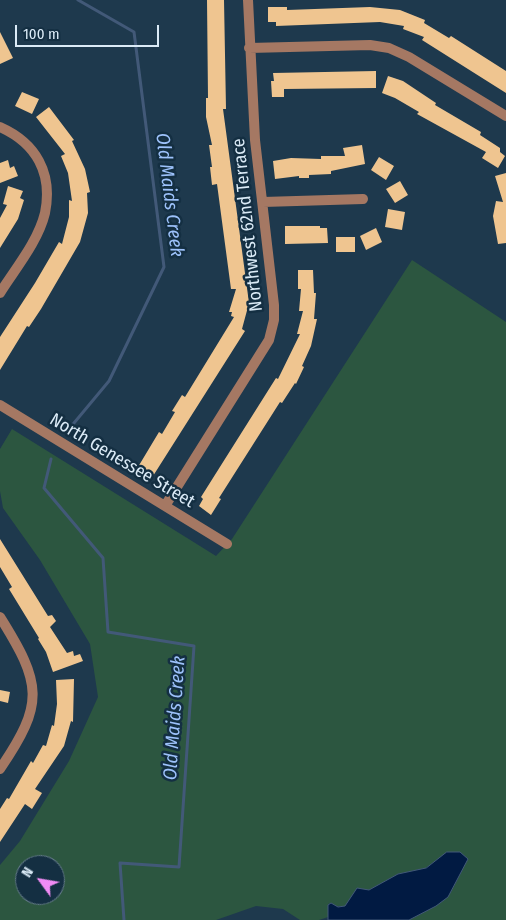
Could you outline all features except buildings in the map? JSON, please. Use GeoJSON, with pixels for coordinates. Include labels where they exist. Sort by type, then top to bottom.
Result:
{"type":"FeatureCollection","features":[{"type":"Feature","properties":{"kind":"street","name":"Northwest 62nd Terrace"},"geometry":{"type":"LineString","coordinates":[[165,506],[269,340],[274,320],[274,304],[255,140],[248,0]]}},
{"type":"Feature","properties":{"kind":"street"},"geometry":{"type":"LineString","coordinates":[[249,48],[370,45],[389,48],[409,57],[506,116]]}},
{"type":"Feature","properties":{"kind":"street"},"geometry":{"type":"LineString","coordinates":[[0,127],[29,145],[42,166],[47,191],[44,214],[35,237],[0,293]]}},
{"type":"Feature","properties":{"kind":"street"},"geometry":{"type":"LineString","coordinates":[[263,202],[363,199]]}},
{"type":"Feature","properties":{"kind":"street","name":"North Genessee Street"},"geometry":{"type":"LineString","coordinates":[[0,405],[227,544]]}},
{"type":"Feature","properties":{"kind":"street"},"geometry":{"type":"LineString","coordinates":[[0,617],[21,650],[32,679],[33,699],[29,720],[15,748],[0,770]]}},
{"type":"Feature","properties":{"kind":"green space"},"geometry":{"type":"Polygon","coordinates":[[[412,260],[506,322],[506,920],[409,920],[436,906],[451,892],[463,869],[447,852],[426,868],[398,874],[369,890],[357,889],[345,906],[328,904],[328,917],[319,920],[300,920],[283,909],[256,906],[216,920],[0,920],[0,865],[20,841],[69,761],[98,697],[90,644],[40,560],[3,508],[0,491],[0,449],[12,429],[216,556],[232,539],[412,260]]]}},
{"type":"Feature","properties":{"kind":"water"},"geometry":{"type":"Polygon","coordinates":[[[447,852],[460,852],[468,859],[448,897],[436,906],[409,920],[328,920],[328,905],[331,903],[338,907],[345,906],[357,888],[369,890],[398,874],[426,868],[447,852]]]}},
{"type":"Feature","properties":{"kind":"waterway","name":"Old Maids Creek"},"geometry":{"type":"LineString","coordinates":[[69,429],[109,381],[164,267],[134,32],[78,0]]}},
{"type":"Feature","properties":{"kind":"waterway","name":"Old Maids Creek"},"geometry":{"type":"LineString","coordinates":[[51,459],[44,488],[103,558],[108,632],[194,646],[179,867],[120,863],[124,920]]}}]}
